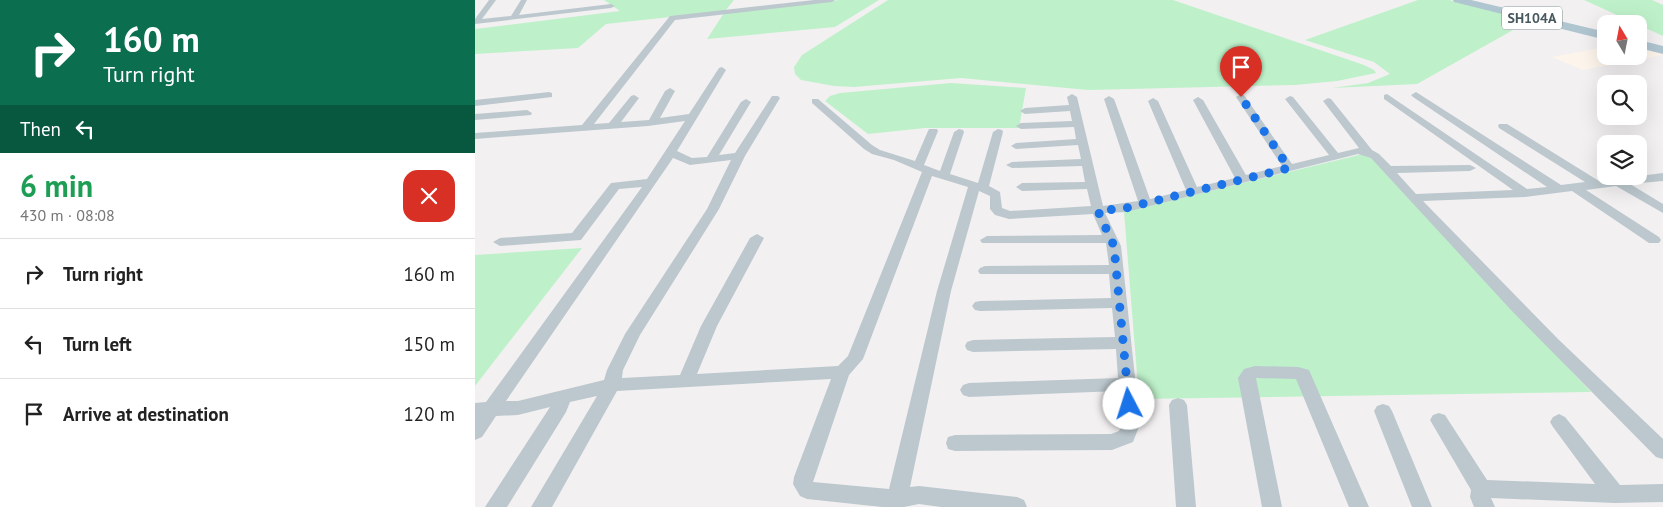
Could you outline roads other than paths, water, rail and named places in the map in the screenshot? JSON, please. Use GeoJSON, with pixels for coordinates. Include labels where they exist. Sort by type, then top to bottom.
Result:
{"type":"FeatureCollection","features":[{"type":"Feature","properties":{"kind":"main road","name":"SH104A"},"geometry":{"type":"LineString","coordinates":[[1458,0],[1597,33]]}},
{"type":"Feature","properties":{"kind":"main road","name":"SH104A"},"geometry":{"type":"LineString","coordinates":[[1468,0],[1597,33]]}},
{"type":"Feature","properties":{"kind":"main road"},"geometry":{"type":"LineString","coordinates":[[1647,44],[1663,48]]}},
{"type":"Feature","properties":{"kind":"street"},"geometry":{"type":"LineString","coordinates":[[476,22],[493,0]]}},
{"type":"Feature","properties":{"kind":"street"},"geometry":{"type":"LineString","coordinates":[[514,17],[524,0]]}},
{"type":"Feature","properties":{"kind":"street"},"geometry":{"type":"LineString","coordinates":[[583,9],[585,0]]}},
{"type":"Feature","properties":{"kind":"street"},"geometry":{"type":"LineString","coordinates":[[741,10],[743,0]]}},
{"type":"Feature","properties":{"kind":"street"},"geometry":{"type":"LineString","coordinates":[[586,127],[673,18],[741,10],[774,3],[832,0]]}},
{"type":"Feature","properties":{"kind":"street"},"geometry":{"type":"LineString","coordinates":[[476,22],[551,10],[611,6]]}},
{"type":"Feature","properties":{"kind":"street"},"geometry":{"type":"LineString","coordinates":[[475,432],[483,410],[537,342],[651,182],[722,70]]}},
{"type":"Feature","properties":{"kind":"street"},"geometry":{"type":"LineString","coordinates":[[653,122],[670,90]]}},
{"type":"Feature","properties":{"kind":"street"},"geometry":{"type":"LineString","coordinates":[[475,103],[549,95]]}},
{"type":"Feature","properties":{"kind":"street"},"geometry":{"type":"LineString","coordinates":[[1416,95],[1559,190]]}},
{"type":"Feature","properties":{"kind":"street"},"geometry":{"type":"LineString","coordinates":[[1241,97],[1289,168]]}},
{"type":"Feature","properties":{"kind":"street"},"geometry":{"type":"LineString","coordinates":[[1387,97],[1525,192]]}},
{"type":"Feature","properties":{"kind":"street"},"geometry":{"type":"LineString","coordinates":[[613,125],[634,98]]}},
{"type":"Feature","properties":{"kind":"street"},"geometry":{"type":"LineString","coordinates":[[541,507],[612,385],[615,370],[633,334],[713,209],[739,156],[775,98]]}},
{"type":"Feature","properties":{"kind":"street"},"geometry":{"type":"LineString","coordinates":[[1290,98],[1336,157]]}},
{"type":"Feature","properties":{"kind":"street"},"geometry":{"type":"LineString","coordinates":[[1109,100],[1145,203]]}},
{"type":"Feature","properties":{"kind":"street"},"geometry":{"type":"LineString","coordinates":[[1198,100],[1242,179]]}},
{"type":"Feature","properties":{"kind":"street"},"geometry":{"type":"LineString","coordinates":[[475,118],[494,101]]}},
{"type":"Feature","properties":{"kind":"street"},"geometry":{"type":"LineString","coordinates":[[815,101],[868,147],[996,195],[996,209],[1009,215],[1126,208],[1358,151],[1368,152]]}},
{"type":"Feature","properties":{"kind":"street"},"geometry":{"type":"LineString","coordinates":[[1153,101],[1193,191]]}},
{"type":"Feature","properties":{"kind":"street"},"geometry":{"type":"LineString","coordinates":[[1328,101],[1368,152],[1388,170],[1519,308],[1663,451]]}},
{"type":"Feature","properties":{"kind":"street"},"geometry":{"type":"LineString","coordinates":[[711,159],[746,102]]}},
{"type":"Feature","properties":{"kind":"street"},"geometry":{"type":"LineString","coordinates":[[955,443],[1112,442],[1127,436],[1131,424],[1114,246],[1098,211],[1073,103],[1025,111]]}},
{"type":"Feature","properties":{"kind":"street"},"geometry":{"type":"LineString","coordinates":[[475,118],[527,113]]}},
{"type":"Feature","properties":{"kind":"street"},"geometry":{"type":"LineString","coordinates":[[475,136],[653,122],[692,117]]}},
{"type":"Feature","properties":{"kind":"street"},"geometry":{"type":"LineString","coordinates":[[1021,126],[1078,124]]}},
{"type":"Feature","properties":{"kind":"street"},"geometry":{"type":"LineString","coordinates":[[1503,126],[1597,185]]}},
{"type":"Feature","properties":{"kind":"street"},"geometry":{"type":"LineString","coordinates":[[933,131],[923,169],[855,359],[842,372],[803,484],[807,490],[894,503],[919,495],[1017,507]]}},
{"type":"Feature","properties":{"kind":"street"},"geometry":{"type":"LineString","coordinates":[[944,176],[959,132]]}},
{"type":"Feature","properties":{"kind":"street"},"geometry":{"type":"LineString","coordinates":[[894,503],[944,291],[998,132]]}},
{"type":"Feature","properties":{"kind":"street"},"geometry":{"type":"LineString","coordinates":[[1016,146],[1082,142]]}},
{"type":"Feature","properties":{"kind":"street"},"geometry":{"type":"LineString","coordinates":[[670,152],[690,162],[739,156]]}},
{"type":"Feature","properties":{"kind":"street"},"geometry":{"type":"LineString","coordinates":[[1012,165],[1087,162]]}},
{"type":"Feature","properties":{"kind":"street"},"geometry":{"type":"LineString","coordinates":[[1388,170],[1470,168]]}},
{"type":"Feature","properties":{"kind":"street"},"geometry":{"type":"LineString","coordinates":[[1647,179],[1663,177]]}},
{"type":"Feature","properties":{"kind":"street"},"geometry":{"type":"LineString","coordinates":[[1650,179],[1663,187]]}},
{"type":"Feature","properties":{"kind":"street"},"geometry":{"type":"LineString","coordinates":[[500,242],[576,237],[615,186],[651,182]]}},
{"type":"Feature","properties":{"kind":"street"},"geometry":{"type":"LineString","coordinates":[[1023,187],[1092,185]]}},
{"type":"Feature","properties":{"kind":"street"},"geometry":{"type":"LineString","coordinates":[[1413,198],[1559,190],[1597,185]]}},
{"type":"Feature","properties":{"kind":"street"},"geometry":{"type":"LineString","coordinates":[[1622,185],[1663,209]]}},
{"type":"Feature","properties":{"kind":"street"},"geometry":{"type":"LineString","coordinates":[[1575,188],[1654,240]]}},
{"type":"Feature","properties":{"kind":"street"},"geometry":{"type":"LineString","coordinates":[[686,380],[709,326],[757,238]]}},
{"type":"Feature","properties":{"kind":"street"},"geometry":{"type":"LineString","coordinates":[[987,240],[1111,239]]}},
{"type":"Feature","properties":{"kind":"street"},"geometry":{"type":"LineString","coordinates":[[985,271],[1116,269]]}},
{"type":"Feature","properties":{"kind":"street"},"geometry":{"type":"LineString","coordinates":[[980,306],[1119,303]]}},
{"type":"Feature","properties":{"kind":"street"},"geometry":{"type":"LineString","coordinates":[[973,346],[1123,343]]}},
{"type":"Feature","properties":{"kind":"street"},"geometry":{"type":"LineString","coordinates":[[483,410],[518,408],[612,385],[842,372]]}},
{"type":"Feature","properties":{"kind":"street"},"geometry":{"type":"LineString","coordinates":[[1271,507],[1247,378],[1255,372],[1298,373],[1303,375],[1359,507]]}},
{"type":"Feature","properties":{"kind":"street"},"geometry":{"type":"LineString","coordinates":[[969,390],[1127,384]]}},
{"type":"Feature","properties":{"kind":"street"},"geometry":{"type":"LineString","coordinates":[[495,507],[560,407],[563,397]]}},
{"type":"Feature","properties":{"kind":"street"},"geometry":{"type":"LineString","coordinates":[[1178,405],[1187,507]]}},
{"type":"Feature","properties":{"kind":"street"},"geometry":{"type":"LineString","coordinates":[[1383,412],[1422,507]]}},
{"type":"Feature","properties":{"kind":"street"},"geometry":{"type":"LineString","coordinates":[[1439,420],[1483,498],[1663,493]]}},
{"type":"Feature","properties":{"kind":"street"},"geometry":{"type":"LineString","coordinates":[[1559,422],[1615,494]]}}]}
